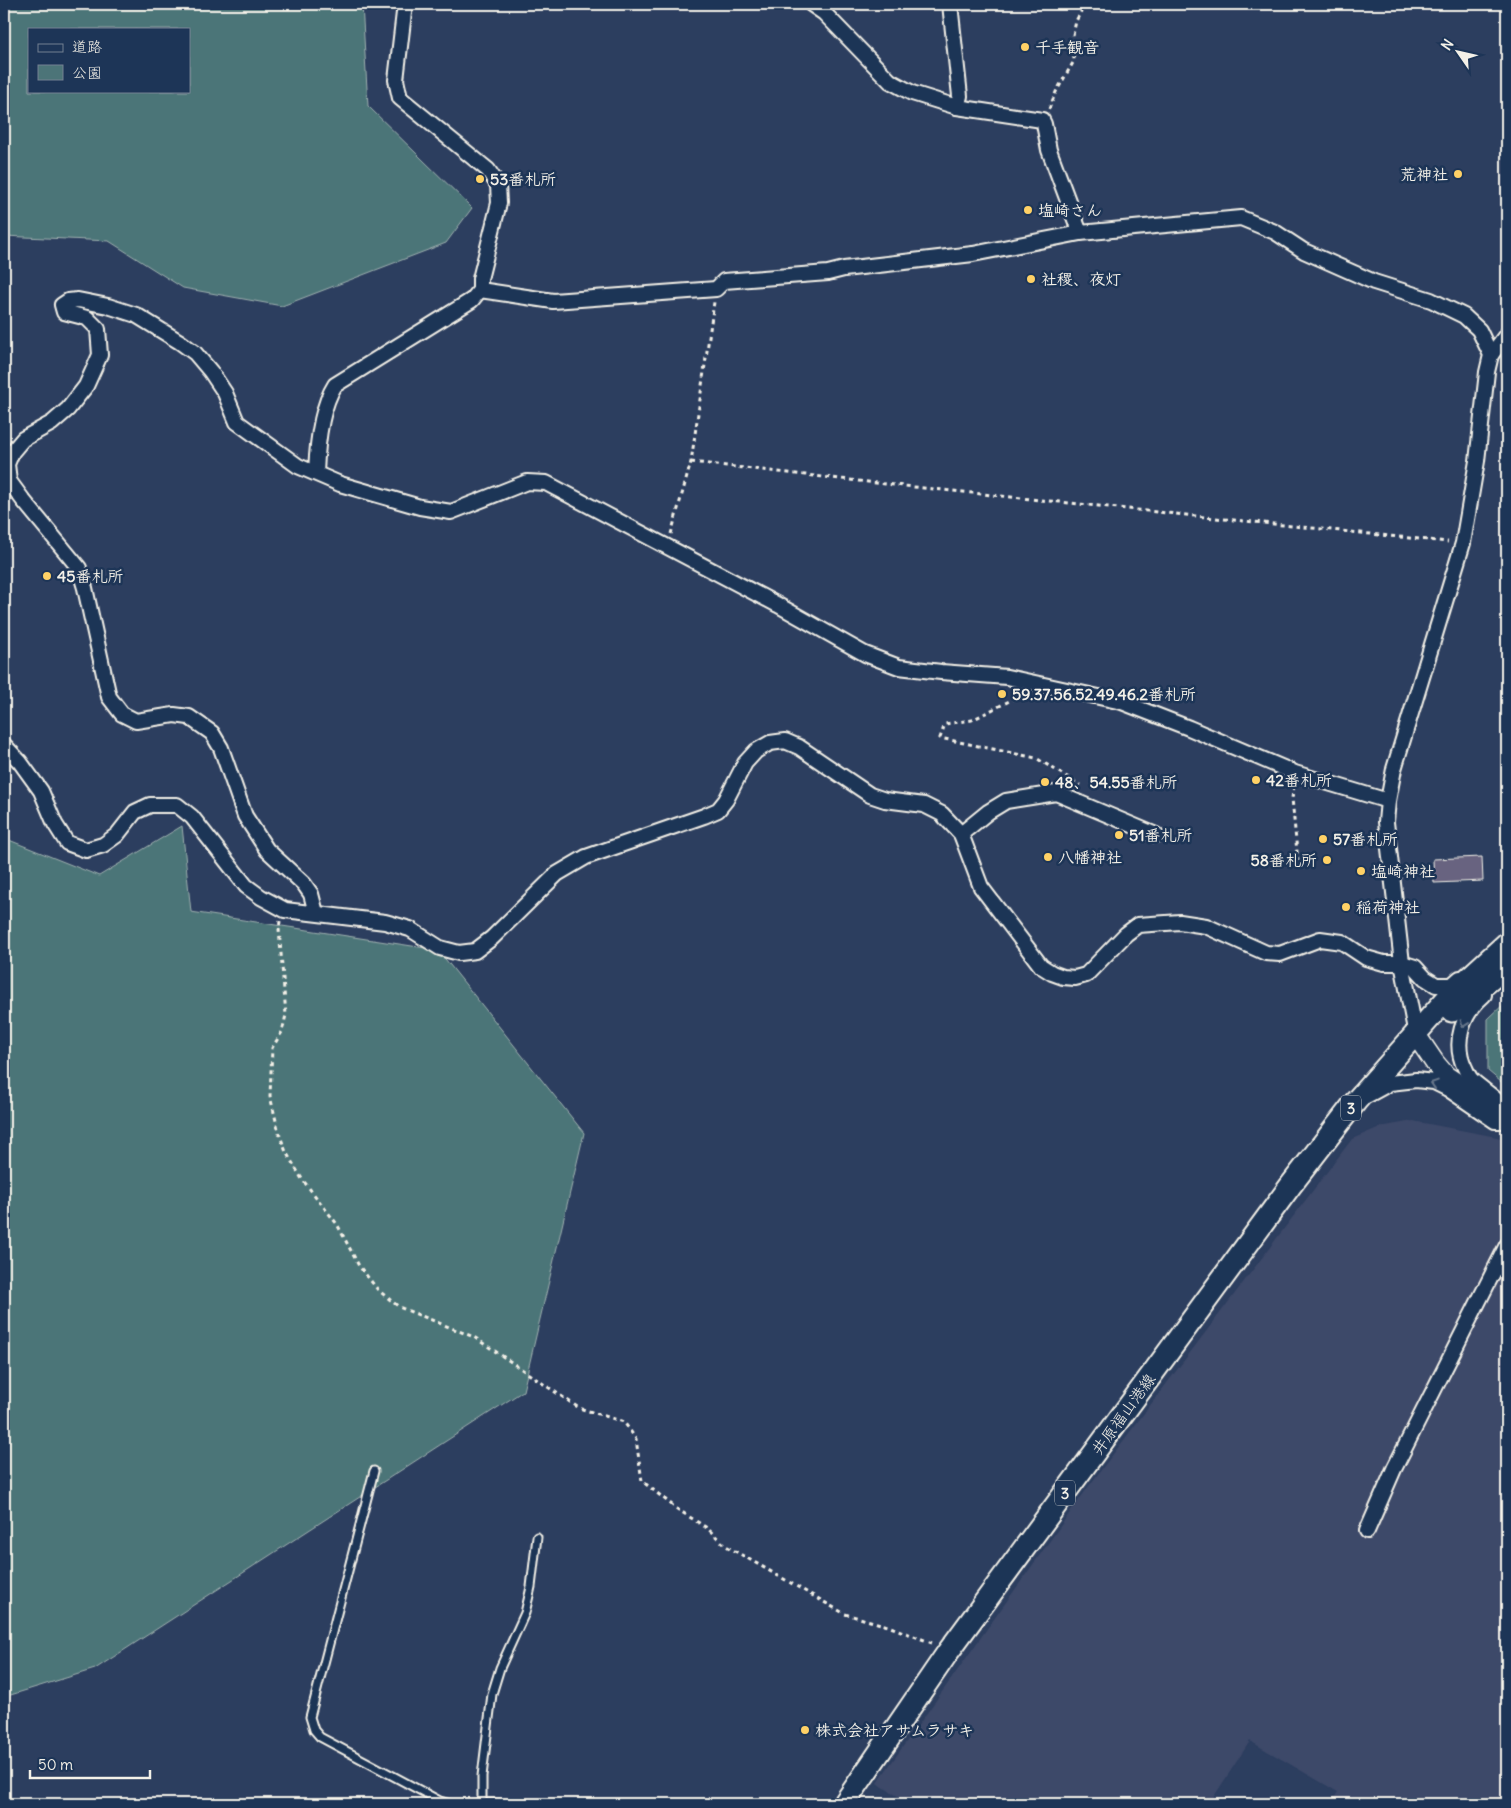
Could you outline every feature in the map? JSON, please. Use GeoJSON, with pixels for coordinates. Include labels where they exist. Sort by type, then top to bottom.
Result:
{"type":"FeatureCollection","features":[{"type":"Feature","properties":{"kind":"main road","name":"井原福山港線"},"geometry":{"type":"LineString","coordinates":[[844,1804],[948,1652],[1290,1185],[1356,1102],[1451,994],[1503,954]]}},
{"type":"Feature","properties":{"kind":"street"},"geometry":{"type":"LineString","coordinates":[[316,473],[316,457],[326,404],[329,394],[335,385],[472,300],[480,290],[480,279],[499,203],[498,185],[488,170],[400,98],[396,80],[406,4]]}},
{"type":"Feature","properties":{"kind":"street"},"geometry":{"type":"LineString","coordinates":[[811,4],[824,13],[890,81],[912,93],[957,107],[1042,120],[1049,150],[1080,234]]}},
{"type":"Feature","properties":{"kind":"street"},"geometry":{"type":"LineString","coordinates":[[950,4],[960,96],[957,107]]}},
{"type":"Feature","properties":{"kind":"street"},"geometry":{"type":"LineString","coordinates":[[480,290],[553,301],[716,288],[724,281],[828,273],[844,269],[973,254],[1080,234],[1242,218],[1275,232],[1304,251],[1374,282],[1431,300],[1464,316],[1478,330],[1491,355]]}},
{"type":"Feature","properties":{"kind":"street"},"geometry":{"type":"LineString","coordinates":[[316,913],[311,894],[304,884],[267,850],[245,816],[221,748],[212,734],[189,717],[174,716],[136,721],[122,714],[109,697],[86,588],[79,568],[9,481],[7,464],[12,452],[23,439],[52,423],[68,409],[86,386],[100,355],[98,329],[87,318],[64,312],[62,305],[68,300],[108,306],[136,315],[180,342],[195,353],[212,372],[237,422],[248,432],[298,466],[340,484],[411,505],[451,512],[528,482],[546,483],[778,605],[866,654],[900,667],[1029,681],[1122,702],[1190,728],[1295,774],[1388,801]]}},
{"type":"Feature","properties":{"kind":"street"},"geometry":{"type":"LineString","coordinates":[[1507,334],[1491,355],[1487,372],[1477,461],[1463,543],[1394,769],[1386,822],[1402,963],[1416,1035],[1446,1076],[1507,1117]]}},
{"type":"Feature","properties":{"kind":"street"},"geometry":{"type":"LineString","coordinates":[[4,745],[20,762],[41,791],[55,824],[67,843],[86,850],[103,845],[118,835],[135,812],[150,805],[177,805],[192,817],[246,886],[285,910],[385,922],[410,929],[440,948],[459,953],[474,951],[492,938],[557,874],[586,857],[718,810],[726,800],[745,762],[756,751],[770,743],[785,742],[799,747],[870,795],[885,800],[924,805],[942,814],[961,834],[981,887],[1041,966],[1052,974],[1063,978],[1075,978],[1086,975],[1126,934],[1138,925],[1180,922],[1206,926],[1266,953],[1280,954],[1320,939],[1342,942],[1366,958],[1384,963],[1402,963],[1415,967],[1425,978],[1436,985],[1445,986],[1452,985],[1483,959],[1503,954]]}},
{"type":"Feature","properties":{"kind":"street"},"geometry":{"type":"LineString","coordinates":[[961,834],[988,812],[1006,801],[1056,793],[1156,834]]}},
{"type":"Feature","properties":{"kind":"street"},"geometry":{"type":"LineString","coordinates":[[1507,975],[1480,998],[1465,1017],[1459,1038],[1462,1060],[1471,1080],[1501,1102],[1507,1112]]}},
{"type":"Feature","properties":{"kind":"street"},"geometry":{"type":"LineString","coordinates":[[1356,1102],[1390,1083],[1416,1080],[1434,1082],[1448,1089],[1495,1121],[1507,1121]]}},
{"type":"Feature","properties":{"kind":"street"},"geometry":{"type":"LineString","coordinates":[[1367,1531],[1394,1469],[1507,1245]]}},
{"type":"Feature","properties":{"kind":"lane"},"geometry":{"type":"LineString","coordinates":[[374,1471],[310,1717],[314,1730],[320,1737],[440,1801],[450,1804]]}},
{"type":"Feature","properties":{"kind":"lane"},"geometry":{"type":"LineString","coordinates":[[482,1804],[482,1776],[492,1694],[500,1668],[525,1613],[531,1587],[536,1537]]}},
{"type":"Feature","properties":{"kind":"lane"},"geometry":{"type":"LineString","coordinates":[[475,1804],[499,1804]]}},
{"type":"Feature","properties":{"kind":"path"},"geometry":{"type":"LineString","coordinates":[[1042,120],[1074,61],[1073,35],[1076,21],[1085,4]]}},
{"type":"Feature","properties":{"kind":"path"},"geometry":{"type":"LineString","coordinates":[[668,548],[690,462],[716,288]]}},
{"type":"Feature","properties":{"kind":"path"},"geometry":{"type":"LineString","coordinates":[[690,462],[1463,543]]}},
{"type":"Feature","properties":{"kind":"path"},"geometry":{"type":"LineString","coordinates":[[1029,681],[1022,695],[972,720],[945,724],[940,738],[1036,758],[1084,788]]}},
{"type":"Feature","properties":{"kind":"path"},"geometry":{"type":"LineString","coordinates":[[1295,774],[1292,798],[1298,863]]}},
{"type":"Feature","properties":{"kind":"path"},"geometry":{"type":"LineString","coordinates":[[285,910],[280,919],[279,929],[286,1015],[282,1032],[272,1048],[270,1096],[274,1114],[286,1152],[302,1179],[337,1224],[359,1266],[378,1290],[399,1307],[474,1337],[579,1408],[601,1413],[624,1422],[636,1439],[642,1481],[677,1509],[706,1528],[726,1546],[845,1614],[888,1626],[933,1643],[948,1652]]}},
{"type":"Feature","properties":{"kind":"shaded area"},"geometry":{"type":"Polygon","coordinates":[[[1413,1121],[1507,1139],[1507,1804],[1330,1804],[1338,1792],[1250,1741],[1209,1804],[910,1804],[877,1783],[1089,1486],[1352,1139],[1380,1127],[1413,1121]]]}},
{"type":"Feature","properties":{"kind":"green space"},"geometry":{"type":"Polygon","coordinates":[[[4,4],[362,4],[368,106],[472,208],[446,243],[282,306],[183,288],[109,241],[4,236],[4,4]]]}},
{"type":"Feature","properties":{"kind":"green space"},"geometry":{"type":"Polygon","coordinates":[[[182,826],[191,912],[438,950],[584,1133],[523,1391],[95,1669],[4,1697],[4,838],[99,876],[182,826]]]}},
{"type":"Feature","properties":{"kind":"green space"},"geometry":{"type":"Polygon","coordinates":[[[1507,1001],[1507,1087],[1488,1071],[1488,1019],[1507,1001]]]}},
{"type":"Feature","properties":{"kind":"building"},"geometry":{"type":"Polygon","coordinates":[[[1482,857],[1483,881],[1434,883],[1433,859],[1482,857]]]}},
{"type":"Feature","properties":{"kind":"place","name":"千手観音"},"geometry":{"type":"Point","coordinates":[1025,47]}},
{"type":"Feature","properties":{"kind":"place","name":"荒神社"},"geometry":{"type":"Point","coordinates":[1458,174]}},
{"type":"Feature","properties":{"kind":"place","name":"53番札所"},"geometry":{"type":"Point","coordinates":[480,179]}},
{"type":"Feature","properties":{"kind":"place","name":"塩崎さん"},"geometry":{"type":"Point","coordinates":[1028,210]}},
{"type":"Feature","properties":{"kind":"place","name":"社稷、夜灯"},"geometry":{"type":"Point","coordinates":[1031,279]}},
{"type":"Feature","properties":{"kind":"place","name":"45番札所"},"geometry":{"type":"Point","coordinates":[47,576]}},
{"type":"Feature","properties":{"kind":"place","name":"59.37.56.52.49.46.2番札所"},"geometry":{"type":"Point","coordinates":[1002,694]}},
{"type":"Feature","properties":{"kind":"place","name":"42番札所"},"geometry":{"type":"Point","coordinates":[1256,780]}},
{"type":"Feature","properties":{"kind":"place","name":"48、54.55番札所"},"geometry":{"type":"Point","coordinates":[1045,782]}},
{"type":"Feature","properties":{"kind":"place","name":"51番札所"},"geometry":{"type":"Point","coordinates":[1119,835]}},
{"type":"Feature","properties":{"kind":"place","name":"57番札所"},"geometry":{"type":"Point","coordinates":[1323,839]}},
{"type":"Feature","properties":{"kind":"place","name":"八幡神社"},"geometry":{"type":"Point","coordinates":[1048,857]}},
{"type":"Feature","properties":{"kind":"place","name":"58番札所"},"geometry":{"type":"Point","coordinates":[1327,860]}},
{"type":"Feature","properties":{"kind":"place","name":"塩崎神社"},"geometry":{"type":"Point","coordinates":[1361,871]}},
{"type":"Feature","properties":{"kind":"place","name":"稲荷神社"},"geometry":{"type":"Point","coordinates":[1346,907]}},
{"type":"Feature","properties":{"kind":"place","name":"株式会社アサムラサキ"},"geometry":{"type":"Point","coordinates":[805,1730]}}]}
